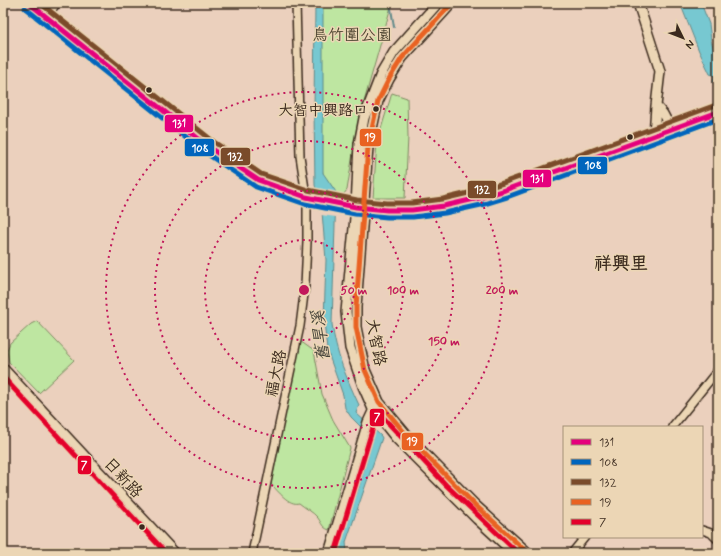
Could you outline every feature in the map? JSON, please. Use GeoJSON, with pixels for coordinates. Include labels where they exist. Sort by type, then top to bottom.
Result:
{"type":"FeatureCollection","features":[{"type":"Feature","properties":{"kind":"street"},"geometry":{"type":"LineString","coordinates":[[29,3],[210,148],[258,180],[306,198],[360,208],[412,210],[444,206],[479,198],[505,190],[718,112]]}},
{"type":"Feature","properties":{"kind":"street"},"geometry":{"type":"LineString","coordinates":[[46,17],[57,3]]}},
{"type":"Feature","properties":{"kind":"street","name":"福大路"},"geometry":{"type":"LineString","coordinates":[[252,553],[300,326],[304,286],[307,242],[306,198],[298,128],[296,3]]}},
{"type":"Feature","properties":{"kind":"street","name":"大智路"},"geometry":{"type":"LineString","coordinates":[[438,3],[394,52],[372,92],[364,118],[359,144],[360,208],[356,326],[365,370],[376,405],[396,438],[477,519],[514,553]]}},
{"type":"Feature","properties":{"kind":"street","name":"大智路"},"geometry":{"type":"LineString","coordinates":[[360,208],[368,147],[378,101],[402,58],[452,3]]}},
{"type":"Feature","properties":{"kind":"street"},"geometry":{"type":"LineString","coordinates":[[638,3],[660,71],[654,135]]}},
{"type":"Feature","properties":{"kind":"street"},"geometry":{"type":"LineString","coordinates":[[656,106],[663,114],[671,129]]}},
{"type":"Feature","properties":{"kind":"street","name":"日新路"},"geometry":{"type":"LineString","coordinates":[[3,367],[176,553]]}},
{"type":"Feature","properties":{"kind":"street"},"geometry":{"type":"LineString","coordinates":[[673,426],[718,370]]}},
{"type":"Feature","properties":{"kind":"street"},"geometry":{"type":"LineString","coordinates":[[328,553],[367,422],[376,405]]}},
{"type":"Feature","properties":{"kind":"street","name":"大智路"},"geometry":{"type":"LineString","coordinates":[[376,405],[475,505],[528,553]]}},
{"type":"Feature","properties":{"kind":"street"},"geometry":{"type":"LineString","coordinates":[[703,530],[711,533],[718,540]]}},
{"type":"Feature","properties":{"kind":"street"},"geometry":{"type":"LineString","coordinates":[[572,553],[584,538]]}},
{"type":"Feature","properties":{"kind":"green space","name":"鳥竹圍公園"},"geometry":{"type":"Polygon","coordinates":[[[321,3],[392,3],[358,123],[347,190],[343,195],[336,195],[325,185],[321,162],[321,3]]]}},
{"type":"Feature","properties":{"kind":"green space"},"geometry":{"type":"Polygon","coordinates":[[[392,93],[407,98],[408,137],[405,198],[373,198],[377,142],[392,93]]]}},
{"type":"Feature","properties":{"kind":"green space"},"geometry":{"type":"Polygon","coordinates":[[[37,321],[74,360],[39,393],[9,362],[7,350],[10,343],[31,324],[37,321]]]}},
{"type":"Feature","properties":{"kind":"green space"},"geometry":{"type":"Polygon","coordinates":[[[300,341],[314,351],[322,394],[333,420],[350,448],[329,530],[323,526],[314,514],[299,503],[288,500],[271,484],[300,341]]]}},
{"type":"Feature","properties":{"kind":"water"},"geometry":{"type":"Polygon","coordinates":[[[315,3],[322,3],[323,11],[323,173],[336,192],[332,324],[342,365],[359,405],[356,413],[382,438],[346,542],[347,553],[338,553],[339,546],[373,439],[351,417],[345,408],[343,395],[327,350],[324,321],[326,260],[322,212],[315,185],[315,3]]]}},
{"type":"Feature","properties":{"kind":"water"},"geometry":{"type":"Polygon","coordinates":[[[680,3],[701,3],[709,24],[711,40],[718,63],[718,91],[713,82],[714,76],[710,74],[699,51],[680,3]]]}},
{"type":"Feature","properties":{"kind":"pier"},"geometry":{"type":"Polygon","coordinates":[[[318,191],[338,194],[336,217],[321,215],[317,198],[318,191]]]}},
{"type":"Feature","properties":{"kind":"waterway"},"geometry":{"type":"LineString","coordinates":[[390,3],[394,27]]}},
{"type":"Feature","properties":{"kind":"transit line","name":"131"},"geometry":{"type":"LineString","coordinates":[[29,3],[210,148],[258,180],[306,197],[356,207],[387,210],[412,210],[444,206],[479,198],[505,190],[718,112]]}},
{"type":"Feature","properties":{"kind":"transit line","name":"132"},"geometry":{"type":"LineString","coordinates":[[40,3],[214,142],[261,174],[308,190],[357,200],[387,203],[412,203],[443,199],[477,191],[503,183],[716,105]]}},
{"type":"Feature","properties":{"kind":"transit line","name":"19"},"geometry":{"type":"LineString","coordinates":[[452,3],[402,58],[378,101],[368,147],[356,307],[356,327],[365,370],[379,402],[409,438],[475,505],[528,553]]}},
{"type":"Feature","properties":{"kind":"transit line","name":"108"},"geometry":{"type":"LineString","coordinates":[[25,8],[206,153],[256,187],[305,204],[355,214],[387,217],[413,217],[445,213],[481,205],[507,197],[718,119]]}},
{"type":"Feature","properties":{"kind":"transit line","name":"7"},"geometry":{"type":"LineString","coordinates":[[3,377],[166,553]]}},
{"type":"Feature","properties":{"kind":"transit line","name":"7"},"geometry":{"type":"LineString","coordinates":[[335,553],[374,424],[379,413],[446,485],[518,553]]}},
{"type":"Feature","properties":{"kind":"place","name":"大智中興路口"},"geometry":{"type":"Point","coordinates":[376,109]}},
{"type":"Feature","properties":{"kind":"district","name":"祥興里"},"geometry":{"type":"Point","coordinates":[621,263]}},
{"type":"Feature","properties":{"kind":"water label","name":"舊旱溪"},"geometry":{"type":"Point","coordinates":[320,336]}}]}
